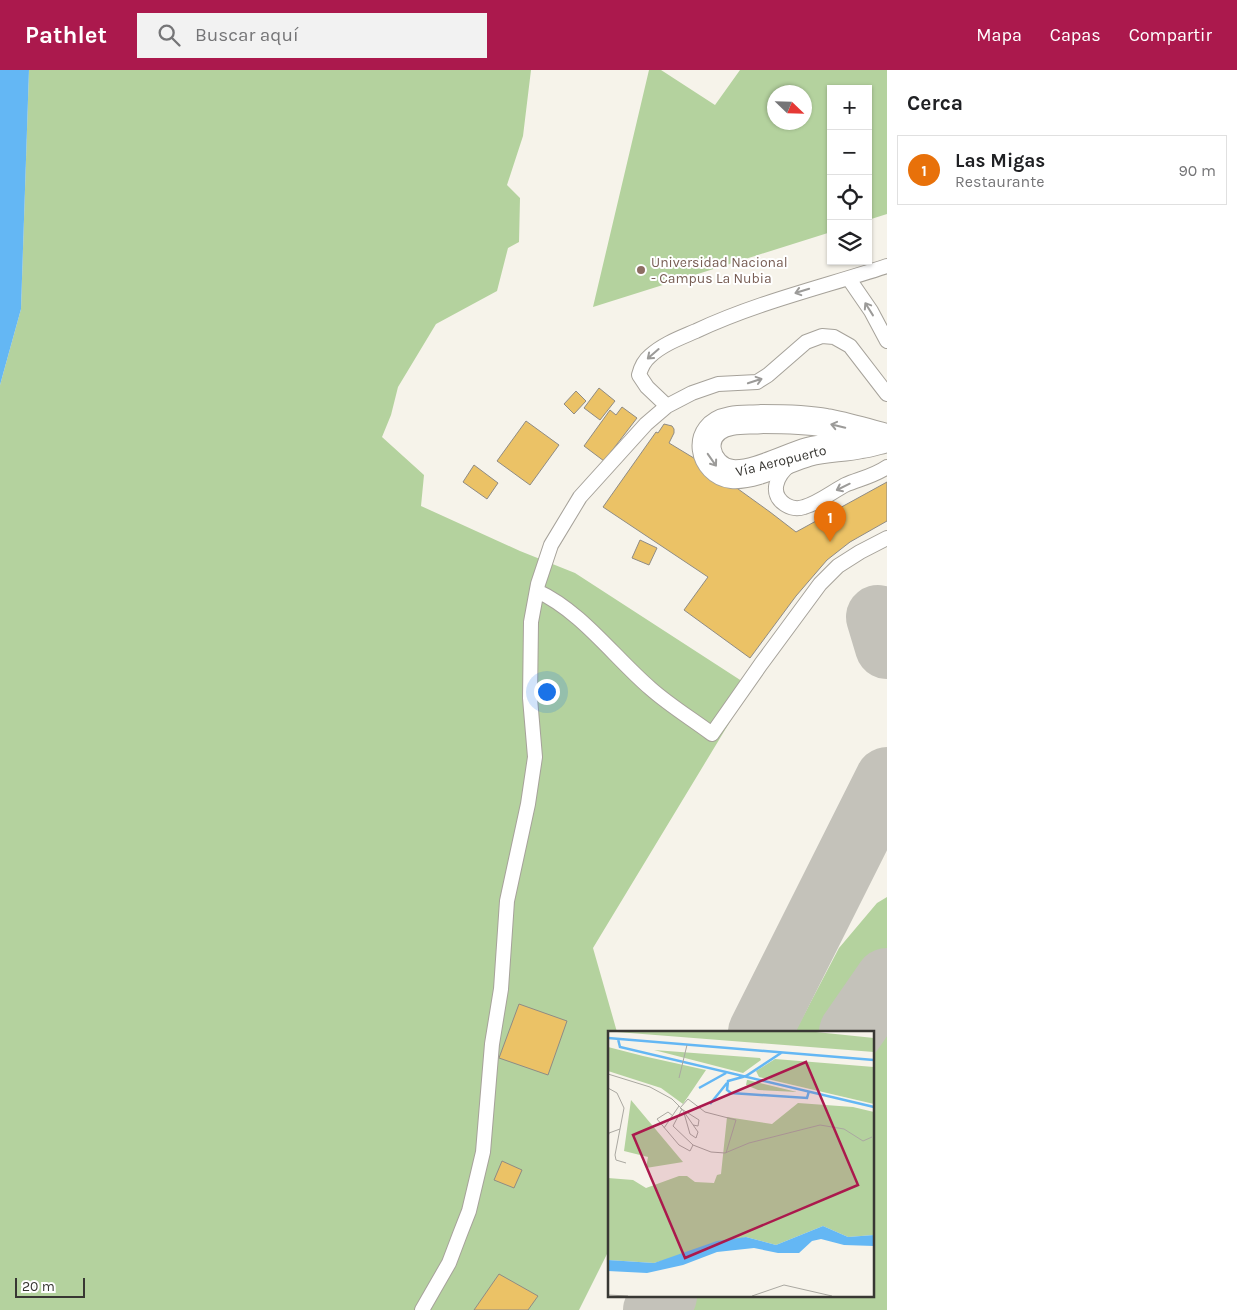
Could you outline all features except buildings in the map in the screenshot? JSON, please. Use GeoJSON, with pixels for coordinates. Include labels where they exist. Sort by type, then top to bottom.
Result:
{"type":"FeatureCollection","features":[{"type":"Feature","properties":{"kind":"street","name":"Vía Aeropuerto"},"geometry":{"type":"LineString","coordinates":[[788,419],[819,422],[886,438],[862,444],[809,452],[755,470],[730,474],[722,471],[715,464],[706,450],[706,443],[712,430],[730,421],[788,419]]}},
{"type":"Feature","properties":{"kind":"lane"},"geometry":{"type":"LineString","coordinates":[[667,406],[647,387],[638,375],[648,357],[659,348],[766,302],[849,279],[887,266]]}},
{"type":"Feature","properties":{"kind":"lane"},"geometry":{"type":"LineString","coordinates":[[849,279],[871,311],[887,341]]}},
{"type":"Feature","properties":{"kind":"lane"},"geometry":{"type":"LineString","coordinates":[[422,1310],[449,1263],[469,1212],[483,1152],[492,1044],[502,989],[507,901],[528,804],[535,757],[530,698],[531,622],[537,591],[551,545],[580,497],[646,424],[667,406],[692,393],[718,384],[757,382],[768,375],[806,342],[822,336],[834,337],[850,346],[887,394]]}},
{"type":"Feature","properties":{"kind":"lane"},"geometry":{"type":"LineString","coordinates":[[809,452],[784,470],[779,476],[776,485],[776,496],[790,507],[804,507],[847,484],[877,474],[887,467]]}},
{"type":"Feature","properties":{"kind":"lane"},"geometry":{"type":"LineString","coordinates":[[537,591],[552,598],[570,612],[651,689],[712,734],[820,584],[838,566],[887,538]]}},
{"type":"Feature","properties":{"kind":"green space"},"geometry":{"type":"Polygon","coordinates":[[[29,70],[531,70],[523,136],[507,185],[520,198],[519,242],[508,248],[497,291],[436,324],[398,387],[391,415],[382,437],[424,475],[421,506],[520,551],[575,573],[751,687],[593,948],[617,1031],[608,1031],[608,1252],[579,1310],[0,1310],[0,385],[21,309],[29,70]]]}},
{"type":"Feature","properties":{"kind":"green space"},"geometry":{"type":"Polygon","coordinates":[[[649,70],[661,70],[715,105],[740,70],[887,70],[887,214],[872,219],[872,85],[827,85],[827,233],[593,307],[649,70]]]}},
{"type":"Feature","properties":{"kind":"green space"},"geometry":{"type":"Polygon","coordinates":[[[887,897],[887,959],[832,1031],[796,1031],[839,948],[877,903],[887,897]]]}},
{"type":"Feature","properties":{"kind":"green space"},"geometry":{"type":"Polygon","coordinates":[[[887,1023],[887,1310],[676,1310],[685,1298],[874,1298],[874,1041],[887,1023]]]}},
{"type":"Feature","properties":{"kind":"water"},"geometry":{"type":"Polygon","coordinates":[[[0,70],[29,70],[21,309],[0,385],[0,70]]]}},
{"type":"Feature","properties":{"kind":"taxiway"},"geometry":{"type":"LineString","coordinates":[[878,617],[887,647]]}},
{"type":"Feature","properties":{"kind":"taxiway"},"geometry":{"type":"LineString","coordinates":[[761,1031],[887,779]]}},
{"type":"Feature","properties":{"kind":"taxiway"},"geometry":{"type":"LineString","coordinates":[[852,1031],[887,980]]}},
{"type":"Feature","properties":{"kind":"taxiway"},"geometry":{"type":"LineString","coordinates":[[655,1310],[664,1298]]}},
{"type":"Feature","properties":{"kind":"place","name":"Universidad Nacional - Campus La Nubia"},"geometry":{"type":"Point","coordinates":[641,270]}},
{"type":"Feature","properties":{"kind":"place","name":"Las Migas"},"geometry":{"type":"Point","coordinates":[830,542]}}]}
